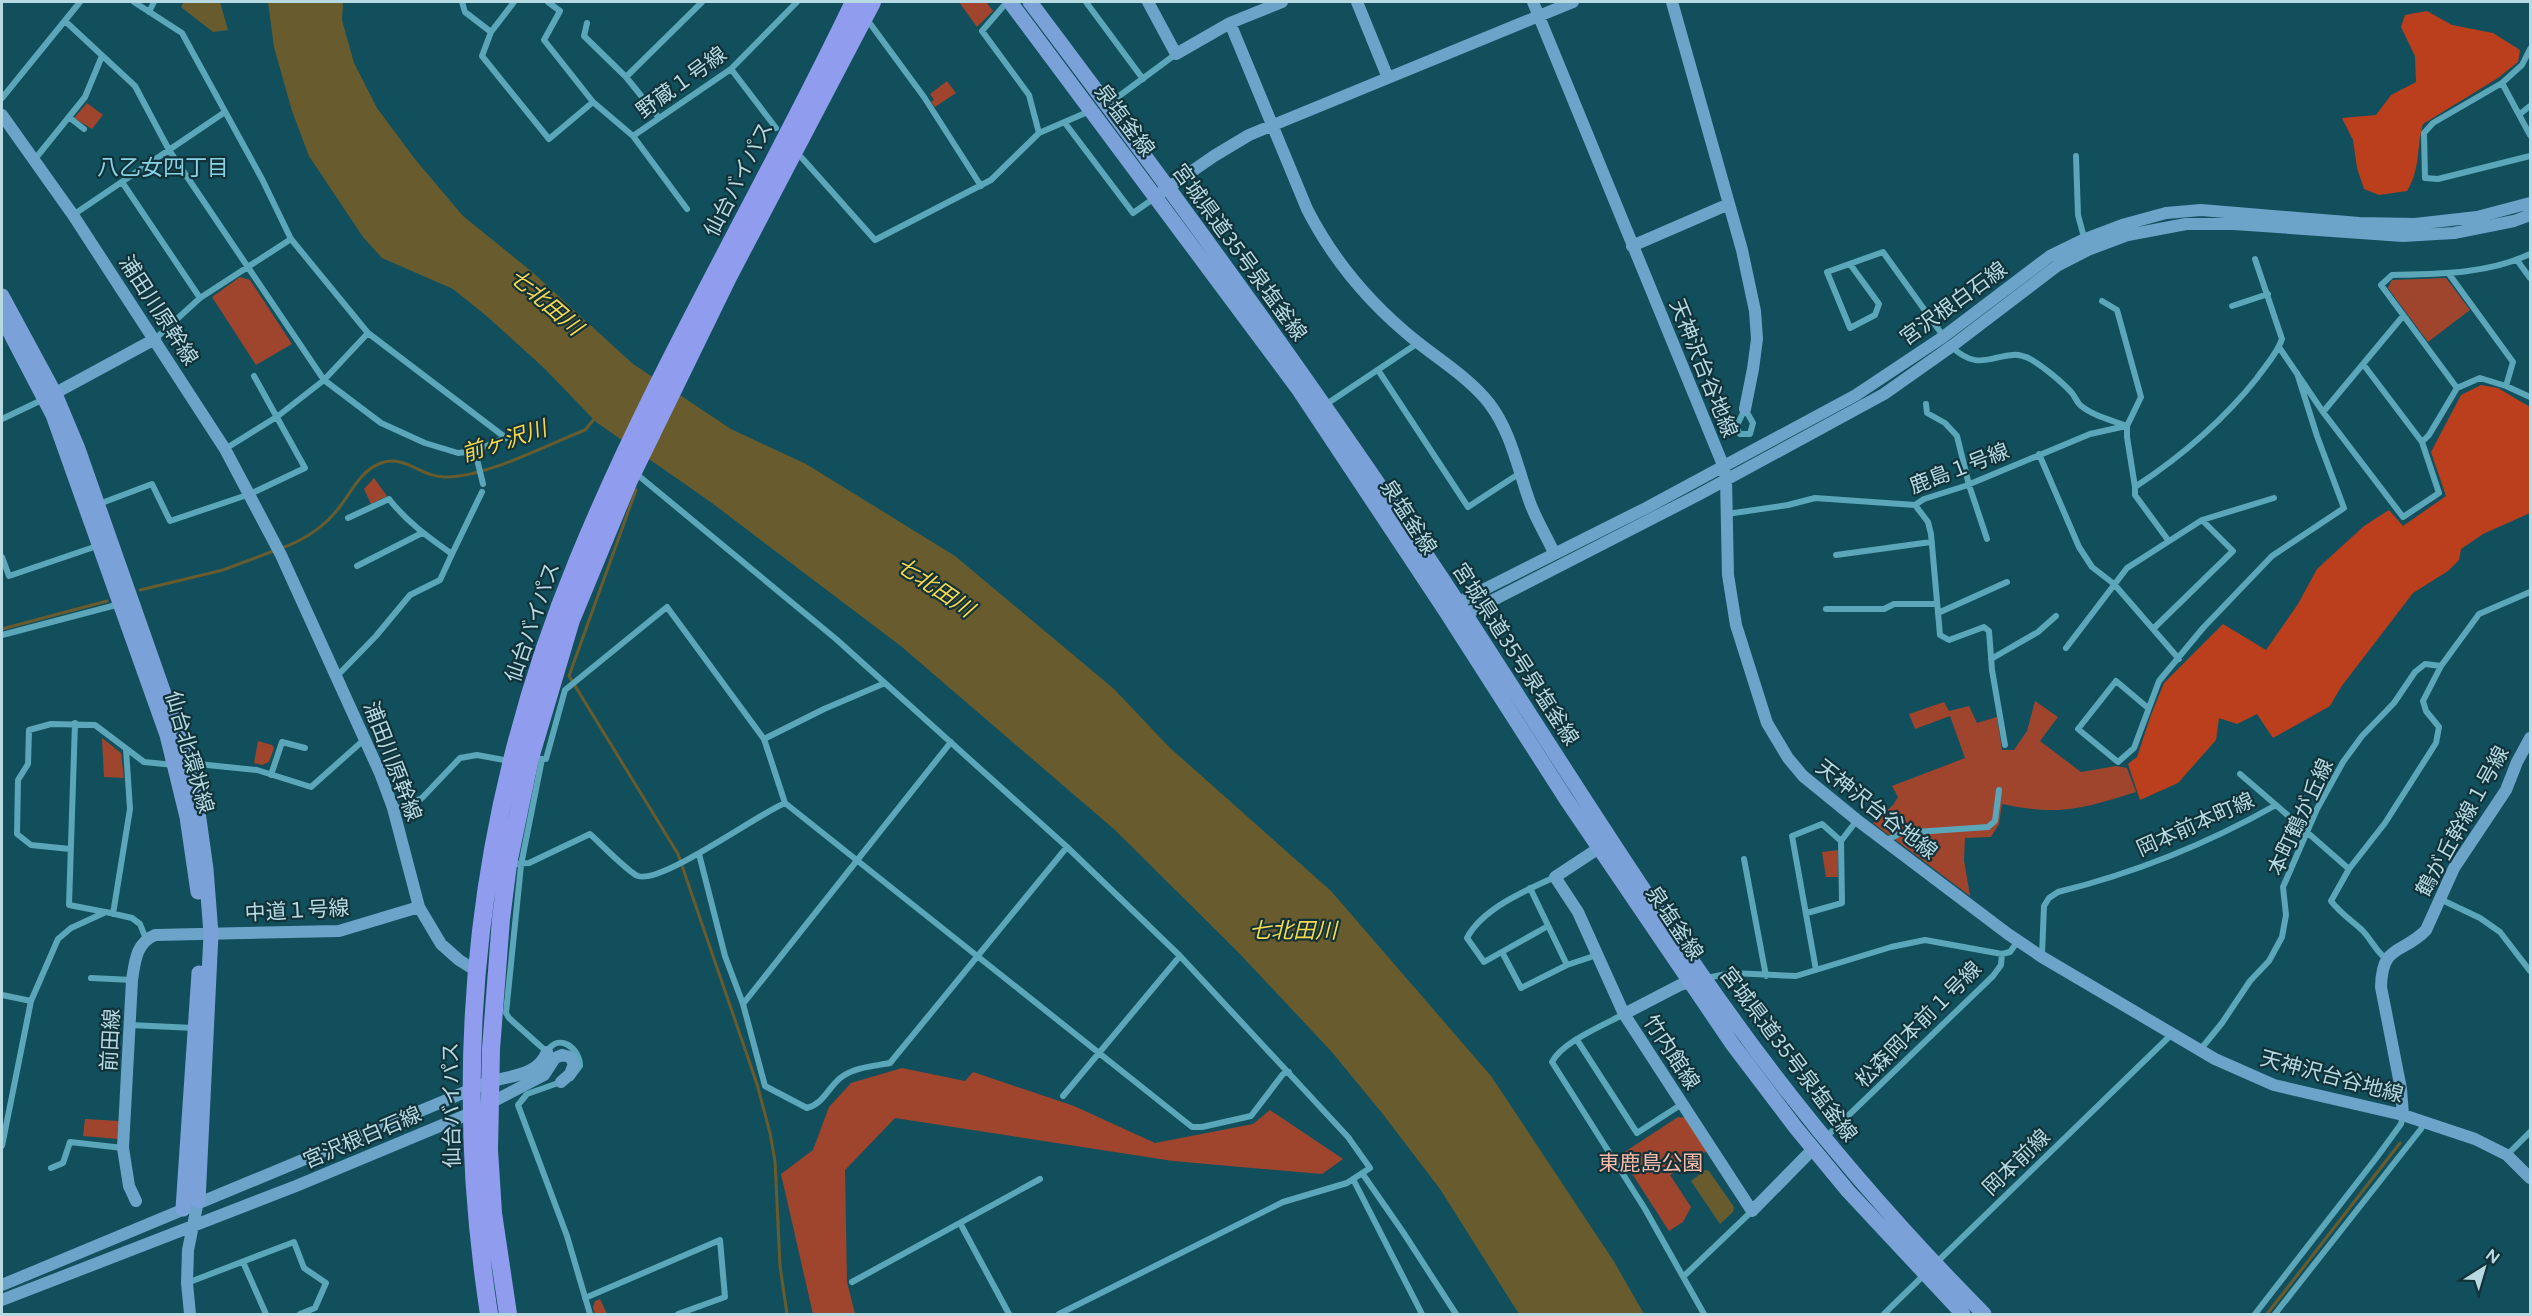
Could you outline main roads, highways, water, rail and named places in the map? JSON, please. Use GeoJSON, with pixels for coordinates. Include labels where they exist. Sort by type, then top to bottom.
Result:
{"type":"FeatureCollection","features":[{"type":"Feature","properties":{"kind":"highway","name":"仙台バイパス"},"geometry":{"type":"LineString","coordinates":[[489,1314],[476,1210],[471,1090],[476,970],[486,888],[511,761],[556,616],[628,476],[722,273],[854,2]]}},
{"type":"Feature","properties":{"kind":"highway","name":"仙台バイパス"},"geometry":{"type":"LineString","coordinates":[[722,273],[869,9]]}},
{"type":"Feature","properties":{"kind":"highway","name":"仙台バイパス"},"geometry":{"type":"LineString","coordinates":[[507,1314],[493,1213],[489,1150],[491,1049],[501,919],[515,865],[536,759],[571,620],[628,476]]}},
{"type":"Feature","properties":{"kind":"main road","name":"泉塩釜線"},"geometry":{"type":"LineString","coordinates":[[1008,2],[1091,110],[1162,193],[1454,612],[1599,848],[1733,1046],[1819,1144]]}},
{"type":"Feature","properties":{"kind":"main road","name":"宮城県道35号泉塩釜線"},"geometry":{"type":"LineString","coordinates":[[1030,2],[1107,105],[1162,193],[1214,248],[1324,406],[1454,612],[1819,1144],[1930,1269],[1984,1314]]}},
{"type":"Feature","properties":{"kind":"main road","name":"仙台北環状線"},"geometry":{"type":"LineString","coordinates":[[2,296],[99,504],[198,812],[206,869],[198,1201]]}},
{"type":"Feature","properties":{"kind":"main road","name":"仙台北環状線"},"geometry":{"type":"LineString","coordinates":[[2,317],[50,396],[120,604],[167,735],[181,764]]}},
{"type":"Feature","properties":{"kind":"main road","name":"仙台北環状線"},"geometry":{"type":"LineString","coordinates":[[183,1209],[194,1028],[206,934]]}},
{"type":"Feature","properties":{"kind":"main road"},"geometry":{"type":"LineString","coordinates":[[1930,1269],[1963,1314]]}},
{"type":"Feature","properties":{"kind":"water"},"geometry":{"type":"Polygon","coordinates":[[[184,2],[220,2],[228,30],[213,32],[181,7],[184,2]]]}},
{"type":"Feature","properties":{"kind":"water","name":"七北田川"},"geometry":{"type":"Polygon","coordinates":[[[268,2],[343,2],[342,20],[354,63],[377,108],[414,158],[463,216],[531,271],[633,364],[731,429],[806,464],[955,556],[1114,689],[1169,747],[1331,891],[1491,1076],[1613,1260],[1644,1314],[1519,1314],[1440,1189],[1331,1051],[1238,952],[1115,830],[902,647],[712,503],[596,422],[545,369],[453,289],[382,258],[363,237],[309,156],[292,111],[274,47],[268,2]]]}},
{"type":"Feature","properties":{"kind":"water"},"geometry":{"type":"Polygon","coordinates":[[[1705,1170],[1709,1171],[1734,1207],[1733,1212],[1720,1224],[1691,1181],[1705,1170]]]}},
{"type":"Feature","properties":{"kind":"waterway","name":"前ヶ沢川"},"geometry":{"type":"LineString","coordinates":[[282,548],[302,539],[321,526],[338,509],[359,479],[381,463],[398,462],[437,476],[462,476],[498,466],[585,430],[595,418]]}},
{"type":"Feature","properties":{"kind":"waterway"},"geometry":{"type":"LineString","coordinates":[[636,490],[569,676],[678,854],[757,1084],[775,1161],[780,1266],[787,1314]]}},
{"type":"Feature","properties":{"kind":"waterway","name":"前ヶ沢川"},"geometry":{"type":"LineString","coordinates":[[140,590],[223,570],[276,550]]}},
{"type":"Feature","properties":{"kind":"waterway"},"geometry":{"type":"LineString","coordinates":[[2,629],[107,601]]}},
{"type":"Feature","properties":{"kind":"waterway"},"geometry":{"type":"LineString","coordinates":[[2267,1314],[2400,1143]]}},
{"type":"Feature","properties":{"kind":"district","name":"八乙女四丁目"},"geometry":{"type":"Point","coordinates":[163,167]}},
{"type":"Feature","properties":{"kind":"park label","name":"東鹿島公園"},"geometry":{"type":"Point","coordinates":[1651,1162]}}]}
